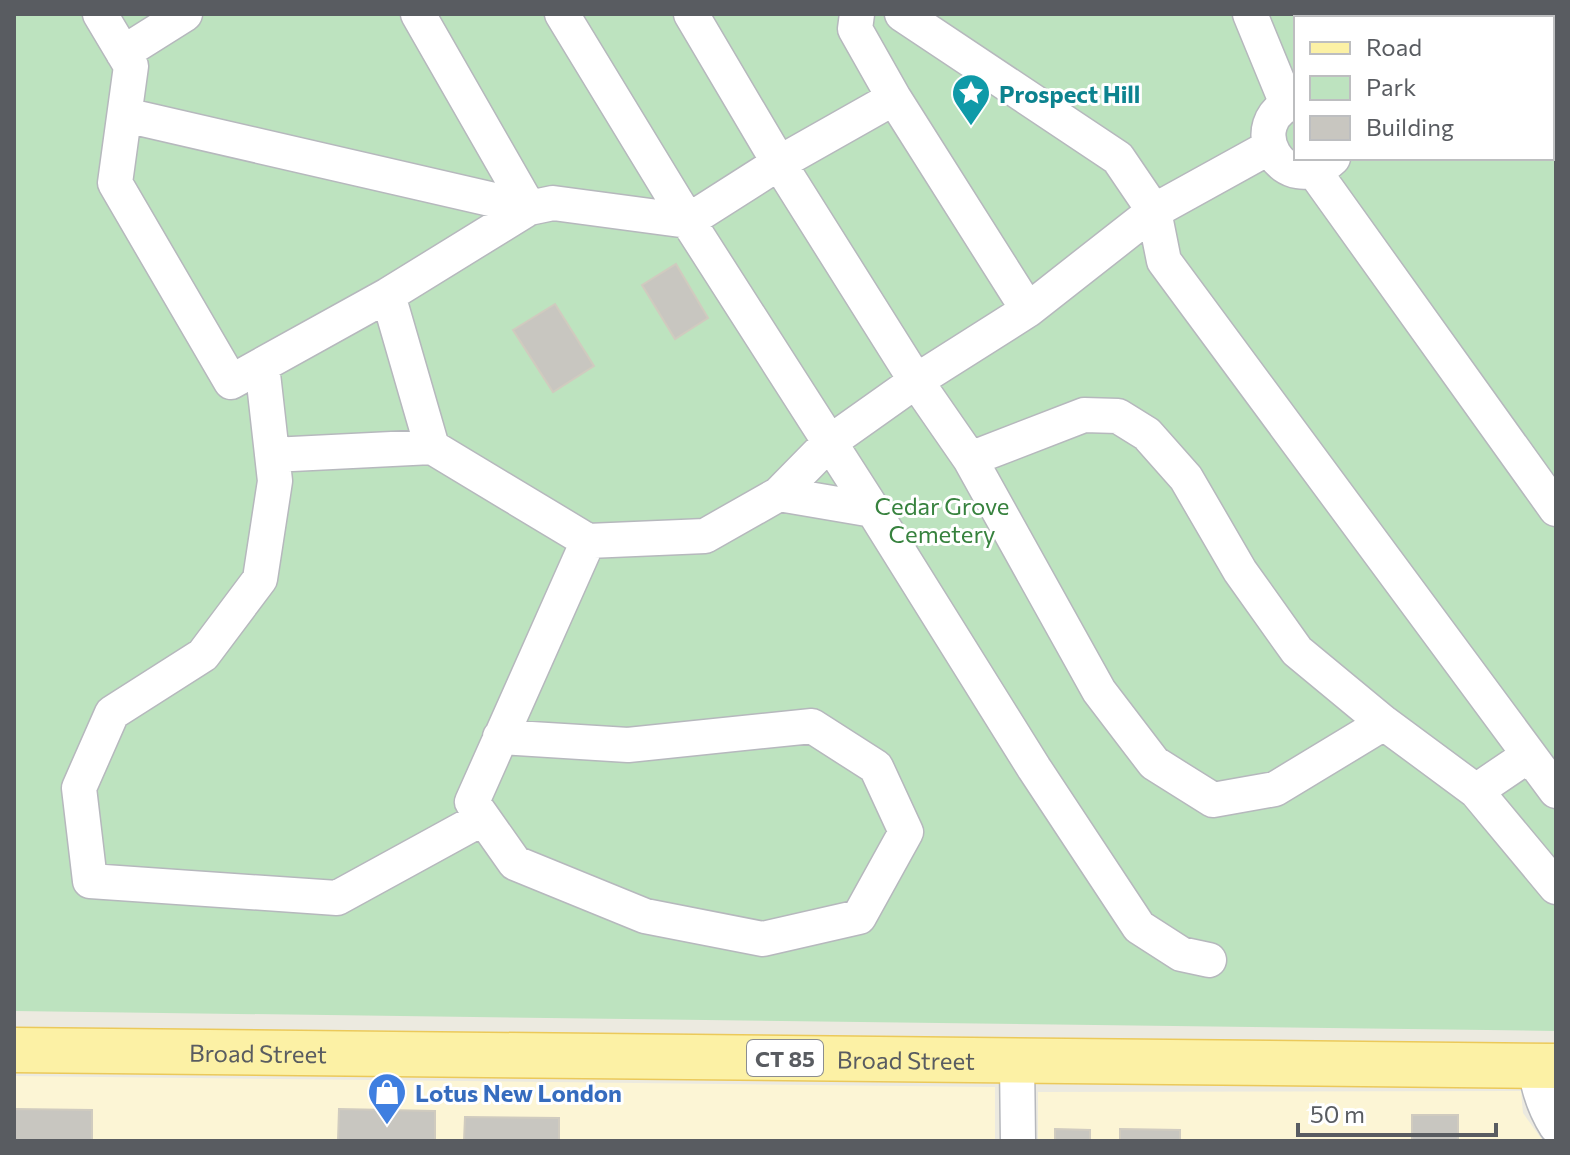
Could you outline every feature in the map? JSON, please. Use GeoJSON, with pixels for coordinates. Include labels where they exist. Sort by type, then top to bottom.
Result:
{"type":"FeatureCollection","features":[{"type":"Feature","properties":{"kind":"main road","name":"Broad Street"},"geometry":{"type":"LineString","coordinates":[[14,1050],[1546,1066]]}},
{"type":"Feature","properties":{"kind":"street"},"geometry":{"type":"LineString","coordinates":[[100,14],[131,66],[115,183],[231,382],[388,295],[529,208],[553,203],[688,221],[779,163],[894,98]]}},
{"type":"Feature","properties":{"kind":"street"},"geometry":{"type":"LineString","coordinates":[[123,53],[185,14]]}},
{"type":"Feature","properties":{"kind":"street"},"geometry":{"type":"LineString","coordinates":[[418,14],[529,208]]}},
{"type":"Feature","properties":{"kind":"street"},"geometry":{"type":"LineString","coordinates":[[562,14],[688,221],[1034,768],[1139,927],[1181,954],[1209,960]]}},
{"type":"Feature","properties":{"kind":"street"},"geometry":{"type":"LineString","coordinates":[[691,14],[779,163],[916,381],[970,459],[1099,691],[1154,763],[1213,800],[1275,789],[1384,723]]}},
{"type":"Feature","properties":{"kind":"street"},"geometry":{"type":"LineString","coordinates":[[857,14],[855,29],[894,98],[1028,310]]}},
{"type":"Feature","properties":{"kind":"street"},"geometry":{"type":"LineString","coordinates":[[902,14],[1118,158],[1154,211],[1164,261],[1556,791]]}},
{"type":"Feature","properties":{"kind":"street"},"geometry":{"type":"LineString","coordinates":[[1250,14],[1292,102],[1279,110],[1269,127],[1270,147],[1275,157],[1292,170],[1324,165],[1556,509]]}},
{"type":"Feature","properties":{"kind":"street"},"geometry":{"type":"LineString","coordinates":[[125,115],[529,208]]}},
{"type":"Feature","properties":{"kind":"street"},"geometry":{"type":"LineString","coordinates":[[272,455],[432,447],[588,541],[705,536],[779,494],[830,442],[916,381],[1028,310],[1154,211],[1270,147]]}},
{"type":"Feature","properties":{"kind":"street"},"geometry":{"type":"LineString","coordinates":[[388,295],[432,447]]}},
{"type":"Feature","properties":{"kind":"street"},"geometry":{"type":"LineString","coordinates":[[262,365],[275,481],[260,579],[203,655],[112,713],[79,788],[90,881],[337,898],[483,818]]}},
{"type":"Feature","properties":{"kind":"street"},"geometry":{"type":"LineString","coordinates":[[970,459],[1084,415],[1118,416],[1147,434],[1186,478],[1240,571],[1297,651],[1384,723],[1476,791],[1556,887]]}},
{"type":"Feature","properties":{"kind":"street"},"geometry":{"type":"LineString","coordinates":[[779,494],[873,510]]}},
{"type":"Feature","properties":{"kind":"street"},"geometry":{"type":"LineString","coordinates":[[500,737],[628,745],[812,726],[876,767],[906,832],[859,917],[763,939],[645,916],[515,863],[472,802],[500,737],[588,541]]}},
{"type":"Feature","properties":{"kind":"street"},"geometry":{"type":"LineString","coordinates":[[1476,791],[1529,755]]}},
{"type":"Feature","properties":{"kind":"street"},"geometry":{"type":"LineString","coordinates":[[1017,1061],[1018,1141]]}},
{"type":"Feature","properties":{"kind":"street"},"geometry":{"type":"LineString","coordinates":[[1546,1066],[1539,1090],[1556,1126]]}},
{"type":"Feature","properties":{"kind":"shaded area"},"geometry":{"type":"Polygon","coordinates":[[[14,1076],[995,1087],[995,1141],[14,1141],[14,1076]]]}},
{"type":"Feature","properties":{"kind":"shaded area"},"geometry":{"type":"Polygon","coordinates":[[[1521,1091],[1523,1113],[1543,1141],[1038,1141],[1038,1092],[1521,1091]]]}},
{"type":"Feature","properties":{"kind":"green space","name":"Cedar Grove Cemetery"},"geometry":{"type":"Polygon","coordinates":[[[14,14],[1556,14],[1556,1031],[14,1011],[14,14]]]}},
{"type":"Feature","properties":{"kind":"building"},"geometry":{"type":"Polygon","coordinates":[[[676,264],[708,318],[675,339],[642,285],[676,264]]]}},
{"type":"Feature","properties":{"kind":"building"},"geometry":{"type":"Polygon","coordinates":[[[555,304],[594,366],[553,392],[513,330],[555,304]]]}},
{"type":"Feature","properties":{"kind":"building"},"geometry":{"type":"Polygon","coordinates":[[[14,1109],[92,1110],[92,1141],[14,1141],[14,1109]]]}},
{"type":"Feature","properties":{"kind":"building","name":"Lotus New London"},"geometry":{"type":"Polygon","coordinates":[[[339,1109],[435,1111],[435,1141],[338,1141],[339,1109]]]}},
{"type":"Feature","properties":{"kind":"building"},"geometry":{"type":"Polygon","coordinates":[[[1412,1115],[1458,1115],[1458,1141],[1412,1141],[1412,1115]]]}},
{"type":"Feature","properties":{"kind":"building"},"geometry":{"type":"Polygon","coordinates":[[[465,1117],[559,1118],[559,1141],[464,1141],[465,1117]]]}},
{"type":"Feature","properties":{"kind":"building"},"geometry":{"type":"Polygon","coordinates":[[[1055,1129],[1090,1130],[1090,1141],[1055,1141],[1055,1129]]]}},
{"type":"Feature","properties":{"kind":"building"},"geometry":{"type":"Polygon","coordinates":[[[1120,1129],[1180,1130],[1180,1141],[1120,1141],[1120,1129]]]}},
{"type":"Feature","properties":{"kind":"place","name":"Prospect Hill"},"geometry":{"type":"Point","coordinates":[971,127]}},
{"type":"Feature","properties":{"kind":"place","name":"Lotus New London"},"geometry":{"type":"Point","coordinates":[387,1126]}}]}
